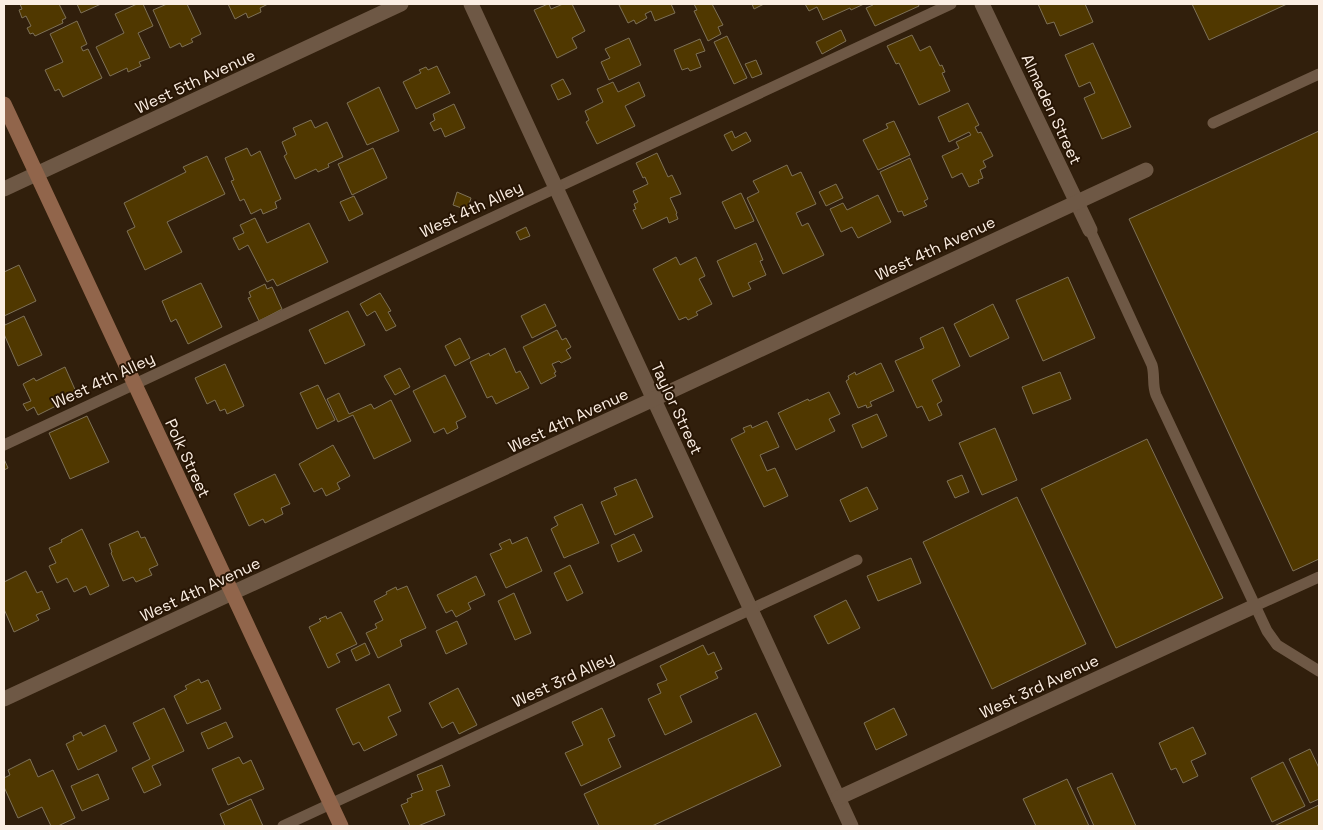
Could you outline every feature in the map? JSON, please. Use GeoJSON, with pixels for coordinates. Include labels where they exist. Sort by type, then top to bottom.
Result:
{"type":"FeatureCollection","features":[{"type":"Feature","properties":{"kind":"street","name":"West 5th Avenue"},"geometry":{"type":"LineString","coordinates":[[4,189],[401,4]]}},
{"type":"Feature","properties":{"kind":"street","name":"Taylor Street"},"geometry":{"type":"LineString","coordinates":[[471,4],[851,826]]}},
{"type":"Feature","properties":{"kind":"street","name":"Almaden Street"},"geometry":{"type":"LineString","coordinates":[[982,4],[1090,230]]}},
{"type":"Feature","properties":{"kind":"street","name":"Polk Street"},"geometry":{"type":"LineString","coordinates":[[4,104],[341,826]]}},
{"type":"Feature","properties":{"kind":"street","name":"West 4th Avenue"},"geometry":{"type":"LineString","coordinates":[[4,699],[654,400],[1146,170]]}},
{"type":"Feature","properties":{"kind":"street","name":"West 3rd Avenue"},"geometry":{"type":"LineString","coordinates":[[838,798],[1255,606]]}},
{"type":"Feature","properties":{"kind":"lane","name":"West 4th Alley"},"geometry":{"type":"LineString","coordinates":[[4,444],[951,4]]}},
{"type":"Feature","properties":{"kind":"lane"},"geometry":{"type":"LineString","coordinates":[[1213,123],[1319,74]]}},
{"type":"Feature","properties":{"kind":"lane"},"geometry":{"type":"LineString","coordinates":[[1090,230],[1152,365],[1154,373],[1153,388],[1156,396],[1267,631],[1278,645],[1319,671]]}},
{"type":"Feature","properties":{"kind":"lane","name":"West 3rd Alley"},"geometry":{"type":"LineString","coordinates":[[283,826],[857,560]]}},
{"type":"Feature","properties":{"kind":"lane"},"geometry":{"type":"LineString","coordinates":[[1255,606],[1319,577]]}},
{"type":"Feature","properties":{"kind":"building"},"geometry":{"type":"Polygon","coordinates":[[[20,4],[59,4],[66,18],[62,20],[63,23],[35,36],[33,33],[30,34],[27,28],[31,26],[26,16],[22,18],[19,10],[22,9],[20,4]]]}},
{"type":"Feature","properties":{"kind":"building"},"geometry":{"type":"Polygon","coordinates":[[[77,4],[101,4],[81,13],[77,4]]]}},
{"type":"Feature","properties":{"kind":"building"},"geometry":{"type":"Polygon","coordinates":[[[137,4],[143,4],[153,26],[138,33],[150,58],[139,62],[141,66],[128,72],[127,68],[110,76],[96,47],[124,33],[115,14],[137,4]]]}},
{"type":"Feature","properties":{"kind":"building"},"geometry":{"type":"Polygon","coordinates":[[[167,4],[187,4],[201,34],[191,39],[193,42],[182,47],[180,43],[170,48],[153,10],[167,4]]]}},
{"type":"Feature","properties":{"kind":"building"},"geometry":{"type":"Polygon","coordinates":[[[228,4],[268,4],[260,8],[261,12],[248,18],[246,13],[235,19],[228,4]]]}},
{"type":"Feature","properties":{"kind":"building"},"geometry":{"type":"Polygon","coordinates":[[[549,4],[551,9],[563,4],[572,4],[585,31],[572,38],[577,48],[557,58],[534,10],[549,4]]]}},
{"type":"Feature","properties":{"kind":"building"},"geometry":{"type":"Polygon","coordinates":[[[671,4],[675,13],[655,21],[651,11],[645,14],[647,18],[636,24],[634,20],[628,23],[619,5],[671,4]]]}},
{"type":"Feature","properties":{"kind":"building"},"geometry":{"type":"Polygon","coordinates":[[[694,4],[712,4],[723,25],[718,27],[721,34],[708,41],[694,11],[697,10],[694,4]]]}},
{"type":"Feature","properties":{"kind":"building"},"geometry":{"type":"Polygon","coordinates":[[[752,4],[764,4],[754,9],[752,4]]]}},
{"type":"Feature","properties":{"kind":"building"},"geometry":{"type":"Polygon","coordinates":[[[805,4],[864,4],[823,20],[817,7],[809,11],[805,4]]]}},
{"type":"Feature","properties":{"kind":"building"},"geometry":{"type":"Polygon","coordinates":[[[872,4],[918,4],[919,6],[875,26],[866,8],[872,4]]]}},
{"type":"Feature","properties":{"kind":"building"},"geometry":{"type":"Polygon","coordinates":[[[1038,4],[1085,4],[1093,22],[1060,36],[1054,22],[1047,24],[1038,4]]]}},
{"type":"Feature","properties":{"kind":"building"},"geometry":{"type":"Polygon","coordinates":[[[1192,4],[1287,4],[1209,40],[1192,4]]]}},
{"type":"Feature","properties":{"kind":"building"},"geometry":{"type":"Polygon","coordinates":[[[77,21],[87,44],[81,47],[83,51],[88,49],[102,78],[63,97],[59,89],[55,91],[45,70],[63,62],[50,34],[77,21]]]}},
{"type":"Feature","properties":{"kind":"building"},"geometry":{"type":"Polygon","coordinates":[[[841,30],[846,41],[822,54],[816,42],[841,30]]]}},
{"type":"Feature","properties":{"kind":"building"},"geometry":{"type":"Polygon","coordinates":[[[912,35],[920,51],[930,46],[940,66],[942,65],[945,72],[942,73],[950,91],[919,105],[899,63],[896,64],[887,46],[912,35]]]}},
{"type":"Feature","properties":{"kind":"building"},"geometry":{"type":"Polygon","coordinates":[[[727,36],[747,78],[734,84],[714,42],[727,36]]]}},
{"type":"Feature","properties":{"kind":"building"},"geometry":{"type":"Polygon","coordinates":[[[629,38],[641,65],[609,80],[601,62],[610,58],[605,49],[629,38]]]}},
{"type":"Feature","properties":{"kind":"building"},"geometry":{"type":"Polygon","coordinates":[[[700,39],[705,51],[696,54],[701,67],[690,71],[688,68],[682,70],[674,50],[700,39]]]}},
{"type":"Feature","properties":{"kind":"building"},"geometry":{"type":"Polygon","coordinates":[[[1093,43],[1131,127],[1102,139],[1084,98],[1095,93],[1090,82],[1079,87],[1065,55],[1093,43]]]}},
{"type":"Feature","properties":{"kind":"building"},"geometry":{"type":"Polygon","coordinates":[[[756,60],[762,74],[752,78],[745,64],[756,60]]]}},
{"type":"Feature","properties":{"kind":"building"},"geometry":{"type":"Polygon","coordinates":[[[437,66],[450,93],[416,109],[403,82],[421,73],[419,70],[426,67],[428,70],[437,66]]]}},
{"type":"Feature","properties":{"kind":"building"},"geometry":{"type":"Polygon","coordinates":[[[563,79],[571,94],[558,100],[551,85],[563,79]]]}},
{"type":"Feature","properties":{"kind":"building"},"geometry":{"type":"Polygon","coordinates":[[[613,82],[618,92],[639,82],[645,96],[625,106],[635,126],[597,144],[586,122],[589,120],[585,111],[603,102],[597,89],[613,82]]]}},
{"type":"Feature","properties":{"kind":"building"},"geometry":{"type":"Polygon","coordinates":[[[379,87],[399,131],[367,145],[347,103],[379,87]]]}},
{"type":"Feature","properties":{"kind":"building"},"geometry":{"type":"Polygon","coordinates":[[[968,103],[979,125],[975,127],[978,133],[981,132],[993,156],[983,161],[986,167],[980,170],[983,178],[978,180],[979,183],[969,187],[962,173],[952,178],[942,156],[959,148],[956,142],[971,135],[969,132],[949,142],[938,117],[968,103]]]}},
{"type":"Feature","properties":{"kind":"building"},"geometry":{"type":"Polygon","coordinates":[[[454,104],[465,128],[445,137],[441,128],[434,131],[430,123],[435,120],[433,114],[454,104]]]}},
{"type":"Feature","properties":{"kind":"building"},"geometry":{"type":"Polygon","coordinates":[[[311,120],[315,128],[327,122],[343,157],[328,164],[329,167],[318,172],[316,169],[295,179],[284,156],[287,154],[282,142],[296,135],[293,128],[311,120]]]}},
{"type":"Feature","properties":{"kind":"building"},"geometry":{"type":"Polygon","coordinates":[[[894,121],[910,155],[878,170],[863,140],[888,128],[886,124],[894,121]]]}},
{"type":"Feature","properties":{"kind":"building"},"geometry":{"type":"Polygon","coordinates":[[[732,131],[735,138],[746,132],[751,141],[732,151],[724,135],[732,131]]]}},
{"type":"Feature","properties":{"kind":"building"},"geometry":{"type":"Polygon","coordinates":[[[1319,131],[1319,559],[1293,571],[1129,219],[1319,131]]]}},
{"type":"Feature","properties":{"kind":"building"},"geometry":{"type":"Polygon","coordinates":[[[247,148],[251,156],[260,151],[281,199],[275,202],[277,208],[263,214],[261,209],[251,214],[244,199],[240,201],[231,181],[234,180],[225,158],[247,148]]]}},
{"type":"Feature","properties":{"kind":"building"},"geometry":{"type":"Polygon","coordinates":[[[373,148],[387,178],[352,195],[338,164],[373,148]]]}},
{"type":"Feature","properties":{"kind":"building"},"geometry":{"type":"Polygon","coordinates":[[[657,153],[668,177],[672,175],[681,194],[670,198],[678,219],[669,223],[667,217],[642,229],[633,210],[636,209],[634,204],[638,202],[633,191],[648,184],[636,163],[657,153]]]}},
{"type":"Feature","properties":{"kind":"building"},"geometry":{"type":"Polygon","coordinates":[[[207,156],[225,194],[167,222],[182,252],[145,270],[127,231],[135,227],[124,203],[186,172],[183,167],[207,156]]]}},
{"type":"Feature","properties":{"kind":"building"},"geometry":{"type":"Polygon","coordinates":[[[910,158],[928,199],[924,201],[927,206],[904,216],[902,211],[898,212],[880,172],[910,158]]]}},
{"type":"Feature","properties":{"kind":"building"},"geometry":{"type":"Polygon","coordinates":[[[787,165],[792,176],[801,172],[816,204],[796,213],[802,226],[808,223],[824,255],[783,274],[747,198],[759,192],[753,181],[787,165]]]}},
{"type":"Feature","properties":{"kind":"building"},"geometry":{"type":"Polygon","coordinates":[[[836,184],[843,198],[826,206],[819,192],[836,184]]]}},
{"type":"Feature","properties":{"kind":"building"},"geometry":{"type":"Polygon","coordinates":[[[457,192],[471,198],[467,210],[453,205],[457,192]]]}},
{"type":"Feature","properties":{"kind":"building"},"geometry":{"type":"Polygon","coordinates":[[[741,193],[754,221],[735,229],[722,202],[741,193]]]}},
{"type":"Feature","properties":{"kind":"building"},"geometry":{"type":"Polygon","coordinates":[[[878,195],[891,222],[858,238],[852,227],[841,232],[830,209],[843,203],[847,210],[878,195]]]}},
{"type":"Feature","properties":{"kind":"building"},"geometry":{"type":"Polygon","coordinates":[[[354,196],[363,214],[349,221],[340,202],[354,196]]]}},
{"type":"Feature","properties":{"kind":"building"},"geometry":{"type":"Polygon","coordinates":[[[255,218],[267,243],[309,223],[328,262],[277,286],[273,279],[267,282],[248,245],[239,250],[233,238],[244,233],[240,225],[255,218]]]}},
{"type":"Feature","properties":{"kind":"building"},"geometry":{"type":"Polygon","coordinates":[[[526,227],[530,236],[520,240],[516,232],[526,227]]]}},
{"type":"Feature","properties":{"kind":"building"},"geometry":{"type":"Polygon","coordinates":[[[756,243],[763,260],[760,261],[766,275],[748,283],[751,289],[733,297],[717,261],[756,243]]]}},
{"type":"Feature","properties":{"kind":"building"},"geometry":{"type":"Polygon","coordinates":[[[676,257],[680,265],[696,257],[705,276],[699,279],[712,304],[696,312],[698,315],[688,320],[686,317],[679,320],[653,269],[676,257]]]}},
{"type":"Feature","properties":{"kind":"building"},"geometry":{"type":"Polygon","coordinates":[[[19,265],[36,301],[4,316],[4,272],[19,265]]]}},
{"type":"Feature","properties":{"kind":"building"},"geometry":{"type":"Polygon","coordinates":[[[1068,277],[1095,338],[1043,361],[1016,300],[1068,277]]]}},
{"type":"Feature","properties":{"kind":"building"},"geometry":{"type":"Polygon","coordinates":[[[201,283],[222,327],[188,344],[176,319],[171,322],[162,301],[201,283]]]}},
{"type":"Feature","properties":{"kind":"building"},"geometry":{"type":"Polygon","coordinates":[[[265,284],[267,289],[272,287],[282,309],[259,321],[248,298],[251,297],[249,292],[265,284]]]}},
{"type":"Feature","properties":{"kind":"building"},"geometry":{"type":"Polygon","coordinates":[[[380,293],[391,311],[388,312],[396,326],[386,331],[375,311],[367,316],[360,304],[380,293]]]}},
{"type":"Feature","properties":{"kind":"building"},"geometry":{"type":"Polygon","coordinates":[[[545,304],[556,326],[532,338],[521,316],[545,304]]]}},
{"type":"Feature","properties":{"kind":"building"},"geometry":{"type":"Polygon","coordinates":[[[993,304],[1009,338],[970,357],[954,324],[993,304]]]}},
{"type":"Feature","properties":{"kind":"building"},"geometry":{"type":"Polygon","coordinates":[[[348,311],[365,345],[325,364],[309,330],[348,311]]]}},
{"type":"Feature","properties":{"kind":"building"},"geometry":{"type":"Polygon","coordinates":[[[24,316],[42,355],[18,366],[4,334],[4,321],[5,325],[24,316]]]}},
{"type":"Feature","properties":{"kind":"building"},"geometry":{"type":"Polygon","coordinates":[[[943,327],[960,366],[932,380],[942,401],[937,404],[942,415],[929,421],[922,406],[917,408],[895,361],[924,348],[920,338],[943,327]]]}},
{"type":"Feature","properties":{"kind":"building"},"geometry":{"type":"Polygon","coordinates":[[[557,330],[562,340],[566,338],[571,347],[566,350],[571,358],[561,363],[559,361],[552,364],[556,376],[541,384],[523,347],[557,330]]]}},
{"type":"Feature","properties":{"kind":"building"},"geometry":{"type":"Polygon","coordinates":[[[460,338],[470,358],[455,366],[445,346],[460,338]]]}},
{"type":"Feature","properties":{"kind":"building"},"geometry":{"type":"Polygon","coordinates":[[[505,348],[516,373],[520,371],[529,388],[496,404],[492,396],[487,398],[470,362],[489,353],[490,356],[505,348]]]}},
{"type":"Feature","properties":{"kind":"building"},"geometry":{"type":"Polygon","coordinates":[[[881,363],[894,391],[870,402],[872,406],[867,408],[866,405],[858,408],[846,381],[849,379],[848,376],[855,372],[856,375],[881,363]]]}},
{"type":"Feature","properties":{"kind":"building"},"geometry":{"type":"Polygon","coordinates":[[[225,364],[244,406],[227,414],[225,409],[220,411],[215,400],[207,404],[195,378],[225,364]]]}},
{"type":"Feature","properties":{"kind":"building"},"geometry":{"type":"Polygon","coordinates":[[[65,367],[77,394],[55,404],[56,406],[38,415],[34,407],[27,411],[23,404],[31,401],[23,384],[34,378],[36,381],[65,367]]]}},
{"type":"Feature","properties":{"kind":"building"},"geometry":{"type":"Polygon","coordinates":[[[400,368],[410,387],[395,395],[384,376],[400,368]]]}},
{"type":"Feature","properties":{"kind":"building"},"geometry":{"type":"Polygon","coordinates":[[[1060,372],[1071,399],[1033,414],[1022,387],[1060,372]]]}},
{"type":"Feature","properties":{"kind":"building"},"geometry":{"type":"Polygon","coordinates":[[[445,375],[466,417],[456,422],[458,428],[447,434],[444,428],[434,433],[413,391],[445,375]]]}},
{"type":"Feature","properties":{"kind":"building"},"geometry":{"type":"Polygon","coordinates":[[[318,385],[335,420],[317,429],[300,393],[318,385]]]}},
{"type":"Feature","properties":{"kind":"building"},"geometry":{"type":"Polygon","coordinates":[[[829,392],[840,414],[829,419],[835,431],[796,450],[778,413],[808,399],[809,401],[829,392]]]}},
{"type":"Feature","properties":{"kind":"building"},"geometry":{"type":"Polygon","coordinates":[[[339,393],[349,414],[371,404],[374,409],[391,400],[411,441],[374,459],[353,415],[338,422],[327,399],[339,393]]]}},
{"type":"Feature","properties":{"kind":"building"},"geometry":{"type":"Polygon","coordinates":[[[877,414],[887,436],[862,448],[852,425],[877,414]]]}},
{"type":"Feature","properties":{"kind":"building"},"geometry":{"type":"Polygon","coordinates":[[[87,416],[109,462],[70,479],[49,433],[87,416]]]}},
{"type":"Feature","properties":{"kind":"building"},"geometry":{"type":"Polygon","coordinates":[[[767,421],[779,447],[760,455],[767,471],[775,468],[788,496],[764,507],[731,439],[745,432],[743,428],[751,425],[752,428],[767,421]]]}},
{"type":"Feature","properties":{"kind":"building"},"geometry":{"type":"Polygon","coordinates":[[[995,428],[1017,480],[982,495],[959,443],[995,428]]]}},
{"type":"Feature","properties":{"kind":"building"},"geometry":{"type":"Polygon","coordinates":[[[1147,439],[1223,598],[1116,648],[1041,489],[1147,439]]]}},
{"type":"Feature","properties":{"kind":"building"},"geometry":{"type":"Polygon","coordinates":[[[333,445],[350,476],[337,483],[340,489],[326,496],[322,488],[314,492],[299,464],[333,445]]]}},
{"type":"Feature","properties":{"kind":"building"},"geometry":{"type":"Polygon","coordinates":[[[4,459],[8,468],[4,470],[4,459]]]}},
{"type":"Feature","properties":{"kind":"building"},"geometry":{"type":"Polygon","coordinates":[[[275,474],[290,504],[281,508],[283,514],[265,523],[263,519],[249,526],[234,494],[275,474]]]}},
{"type":"Feature","properties":{"kind":"building"},"geometry":{"type":"Polygon","coordinates":[[[962,475],[969,492],[955,498],[947,481],[962,475]]]}},
{"type":"Feature","properties":{"kind":"building"},"geometry":{"type":"Polygon","coordinates":[[[636,479],[653,517],[615,535],[601,502],[617,495],[614,488],[636,479]]]}},
{"type":"Feature","properties":{"kind":"building"},"geometry":{"type":"Polygon","coordinates":[[[867,487],[878,509],[850,522],[840,500],[867,487]]]}},
{"type":"Feature","properties":{"kind":"building"},"geometry":{"type":"Polygon","coordinates":[[[1017,497],[1086,644],[992,689],[923,542],[1017,497]]]}},
{"type":"Feature","properties":{"kind":"building"},"geometry":{"type":"Polygon","coordinates":[[[582,504],[599,543],[564,558],[551,529],[558,525],[554,517],[582,504]]]}},
{"type":"Feature","properties":{"kind":"building"},"geometry":{"type":"Polygon","coordinates":[[[82,529],[109,586],[90,595],[86,586],[74,592],[67,578],[57,583],[49,566],[56,563],[49,548],[82,529]]]}},
{"type":"Feature","properties":{"kind":"building"},"geometry":{"type":"Polygon","coordinates":[[[138,531],[141,538],[145,537],[158,565],[149,569],[152,575],[136,582],[133,577],[123,581],[109,544],[138,531]]]}},
{"type":"Feature","properties":{"kind":"building"},"geometry":{"type":"Polygon","coordinates":[[[634,534],[642,551],[618,562],[611,545],[634,534]]]}},
{"type":"Feature","properties":{"kind":"building"},"geometry":{"type":"Polygon","coordinates":[[[527,537],[542,571],[506,588],[490,554],[502,549],[499,544],[510,539],[512,544],[527,537]]]}},
{"type":"Feature","properties":{"kind":"building"},"geometry":{"type":"Polygon","coordinates":[[[911,558],[921,583],[878,601],[867,576],[911,558]]]}},
{"type":"Feature","properties":{"kind":"building"},"geometry":{"type":"Polygon","coordinates":[[[570,565],[583,593],[567,601],[554,573],[570,565]]]}},
{"type":"Feature","properties":{"kind":"building"},"geometry":{"type":"Polygon","coordinates":[[[26,571],[37,593],[42,591],[50,609],[36,615],[39,620],[14,632],[4,609],[4,582],[26,571]]]}},
{"type":"Feature","properties":{"kind":"building"},"geometry":{"type":"Polygon","coordinates":[[[476,576],[485,595],[468,603],[471,609],[456,617],[452,610],[446,613],[437,595],[476,576]]]}},
{"type":"Feature","properties":{"kind":"building"},"geometry":{"type":"Polygon","coordinates":[[[407,586],[426,628],[400,640],[402,646],[378,658],[366,633],[377,628],[375,624],[383,620],[374,601],[396,587],[397,590],[407,586]]]}},
{"type":"Feature","properties":{"kind":"building"},"geometry":{"type":"Polygon","coordinates":[[[514,593],[531,633],[515,640],[498,601],[514,593]]]}},
{"type":"Feature","properties":{"kind":"building"},"geometry":{"type":"Polygon","coordinates":[[[846,600],[860,628],[828,644],[814,616],[846,600]]]}},
{"type":"Feature","properties":{"kind":"building"},"geometry":{"type":"Polygon","coordinates":[[[341,612],[357,644],[336,654],[340,662],[328,668],[309,627],[321,621],[319,619],[326,616],[327,619],[341,612]]]}},
{"type":"Feature","properties":{"kind":"building"},"geometry":{"type":"Polygon","coordinates":[[[457,621],[467,644],[446,654],[436,631],[457,621]]]}},
{"type":"Feature","properties":{"kind":"building"},"geometry":{"type":"Polygon","coordinates":[[[365,643],[370,654],[356,661],[351,650],[365,643]]]}},
{"type":"Feature","properties":{"kind":"building"},"geometry":{"type":"Polygon","coordinates":[[[703,645],[708,655],[714,652],[722,669],[715,672],[718,678],[680,696],[692,722],[665,735],[648,699],[661,693],[657,684],[667,680],[660,666],[703,645]]]}},
{"type":"Feature","properties":{"kind":"building"},"geometry":{"type":"Polygon","coordinates":[[[199,679],[201,683],[208,680],[221,709],[187,724],[174,696],[187,689],[185,686],[199,679]]]}},
{"type":"Feature","properties":{"kind":"building"},"geometry":{"type":"Polygon","coordinates":[[[389,684],[401,711],[388,717],[397,735],[364,751],[359,742],[353,745],[336,709],[389,684]]]}},
{"type":"Feature","properties":{"kind":"building"},"geometry":{"type":"Polygon","coordinates":[[[458,688],[477,725],[459,734],[453,722],[442,728],[429,703],[458,688]]]}},
{"type":"Feature","properties":{"kind":"building"},"geometry":{"type":"Polygon","coordinates":[[[164,708],[184,751],[152,766],[161,785],[144,793],[132,768],[150,759],[133,723],[164,708]]]}},
{"type":"Feature","properties":{"kind":"building"},"geometry":{"type":"Polygon","coordinates":[[[602,708],[615,736],[608,739],[621,767],[581,786],[565,753],[583,745],[572,722],[602,708]]]}},
{"type":"Feature","properties":{"kind":"building"},"geometry":{"type":"Polygon","coordinates":[[[894,708],[907,735],[876,750],[864,723],[894,708]]]}},
{"type":"Feature","properties":{"kind":"building"},"geometry":{"type":"Polygon","coordinates":[[[756,713],[781,766],[652,826],[599,826],[584,794],[756,713]]]}},
{"type":"Feature","properties":{"kind":"building"},"geometry":{"type":"Polygon","coordinates":[[[226,722],[233,737],[208,749],[201,733],[226,722]]]}},
{"type":"Feature","properties":{"kind":"building"},"geometry":{"type":"Polygon","coordinates":[[[105,725],[117,751],[78,770],[66,744],[74,740],[73,736],[81,732],[83,736],[105,725]]]}},
{"type":"Feature","properties":{"kind":"building"},"geometry":{"type":"Polygon","coordinates":[[[1193,727],[1206,754],[1191,761],[1198,776],[1183,783],[1176,768],[1171,770],[1159,743],[1193,727]]]}},
{"type":"Feature","properties":{"kind":"building"},"geometry":{"type":"Polygon","coordinates":[[[1310,749],[1319,768],[1319,799],[1310,803],[1289,759],[1310,749]]]}},
{"type":"Feature","properties":{"kind":"building"},"geometry":{"type":"Polygon","coordinates":[[[239,757],[243,764],[251,760],[264,789],[228,805],[212,769],[239,757]]]}},
{"type":"Feature","properties":{"kind":"building"},"geometry":{"type":"Polygon","coordinates":[[[30,759],[38,777],[53,770],[75,818],[58,826],[51,826],[42,807],[18,818],[4,787],[4,778],[10,775],[8,770],[30,759]]]}},
{"type":"Feature","properties":{"kind":"building"},"geometry":{"type":"Polygon","coordinates":[[[1283,762],[1305,806],[1272,822],[1251,778],[1283,762]]]}},
{"type":"Feature","properties":{"kind":"building"},"geometry":{"type":"Polygon","coordinates":[[[442,765],[450,786],[436,791],[445,815],[418,826],[410,826],[401,805],[408,802],[407,799],[412,797],[411,794],[423,790],[417,775],[442,765]]]}},
{"type":"Feature","properties":{"kind":"building"},"geometry":{"type":"Polygon","coordinates":[[[1112,773],[1136,826],[1094,826],[1077,788],[1112,773]]]}},
{"type":"Feature","properties":{"kind":"building"},"geometry":{"type":"Polygon","coordinates":[[[98,774],[109,799],[82,811],[71,786],[98,774]]]}},
{"type":"Feature","properties":{"kind":"building"},"geometry":{"type":"Polygon","coordinates":[[[1067,779],[1089,826],[1036,826],[1023,799],[1067,779]]]}},
{"type":"Feature","properties":{"kind":"building"},"geometry":{"type":"Polygon","coordinates":[[[251,799],[263,826],[225,826],[220,814],[251,799]]]}},
{"type":"Feature","properties":{"kind":"building"},"geometry":{"type":"Polygon","coordinates":[[[1319,805],[1319,826],[1274,826],[1319,805]]]}}]}
